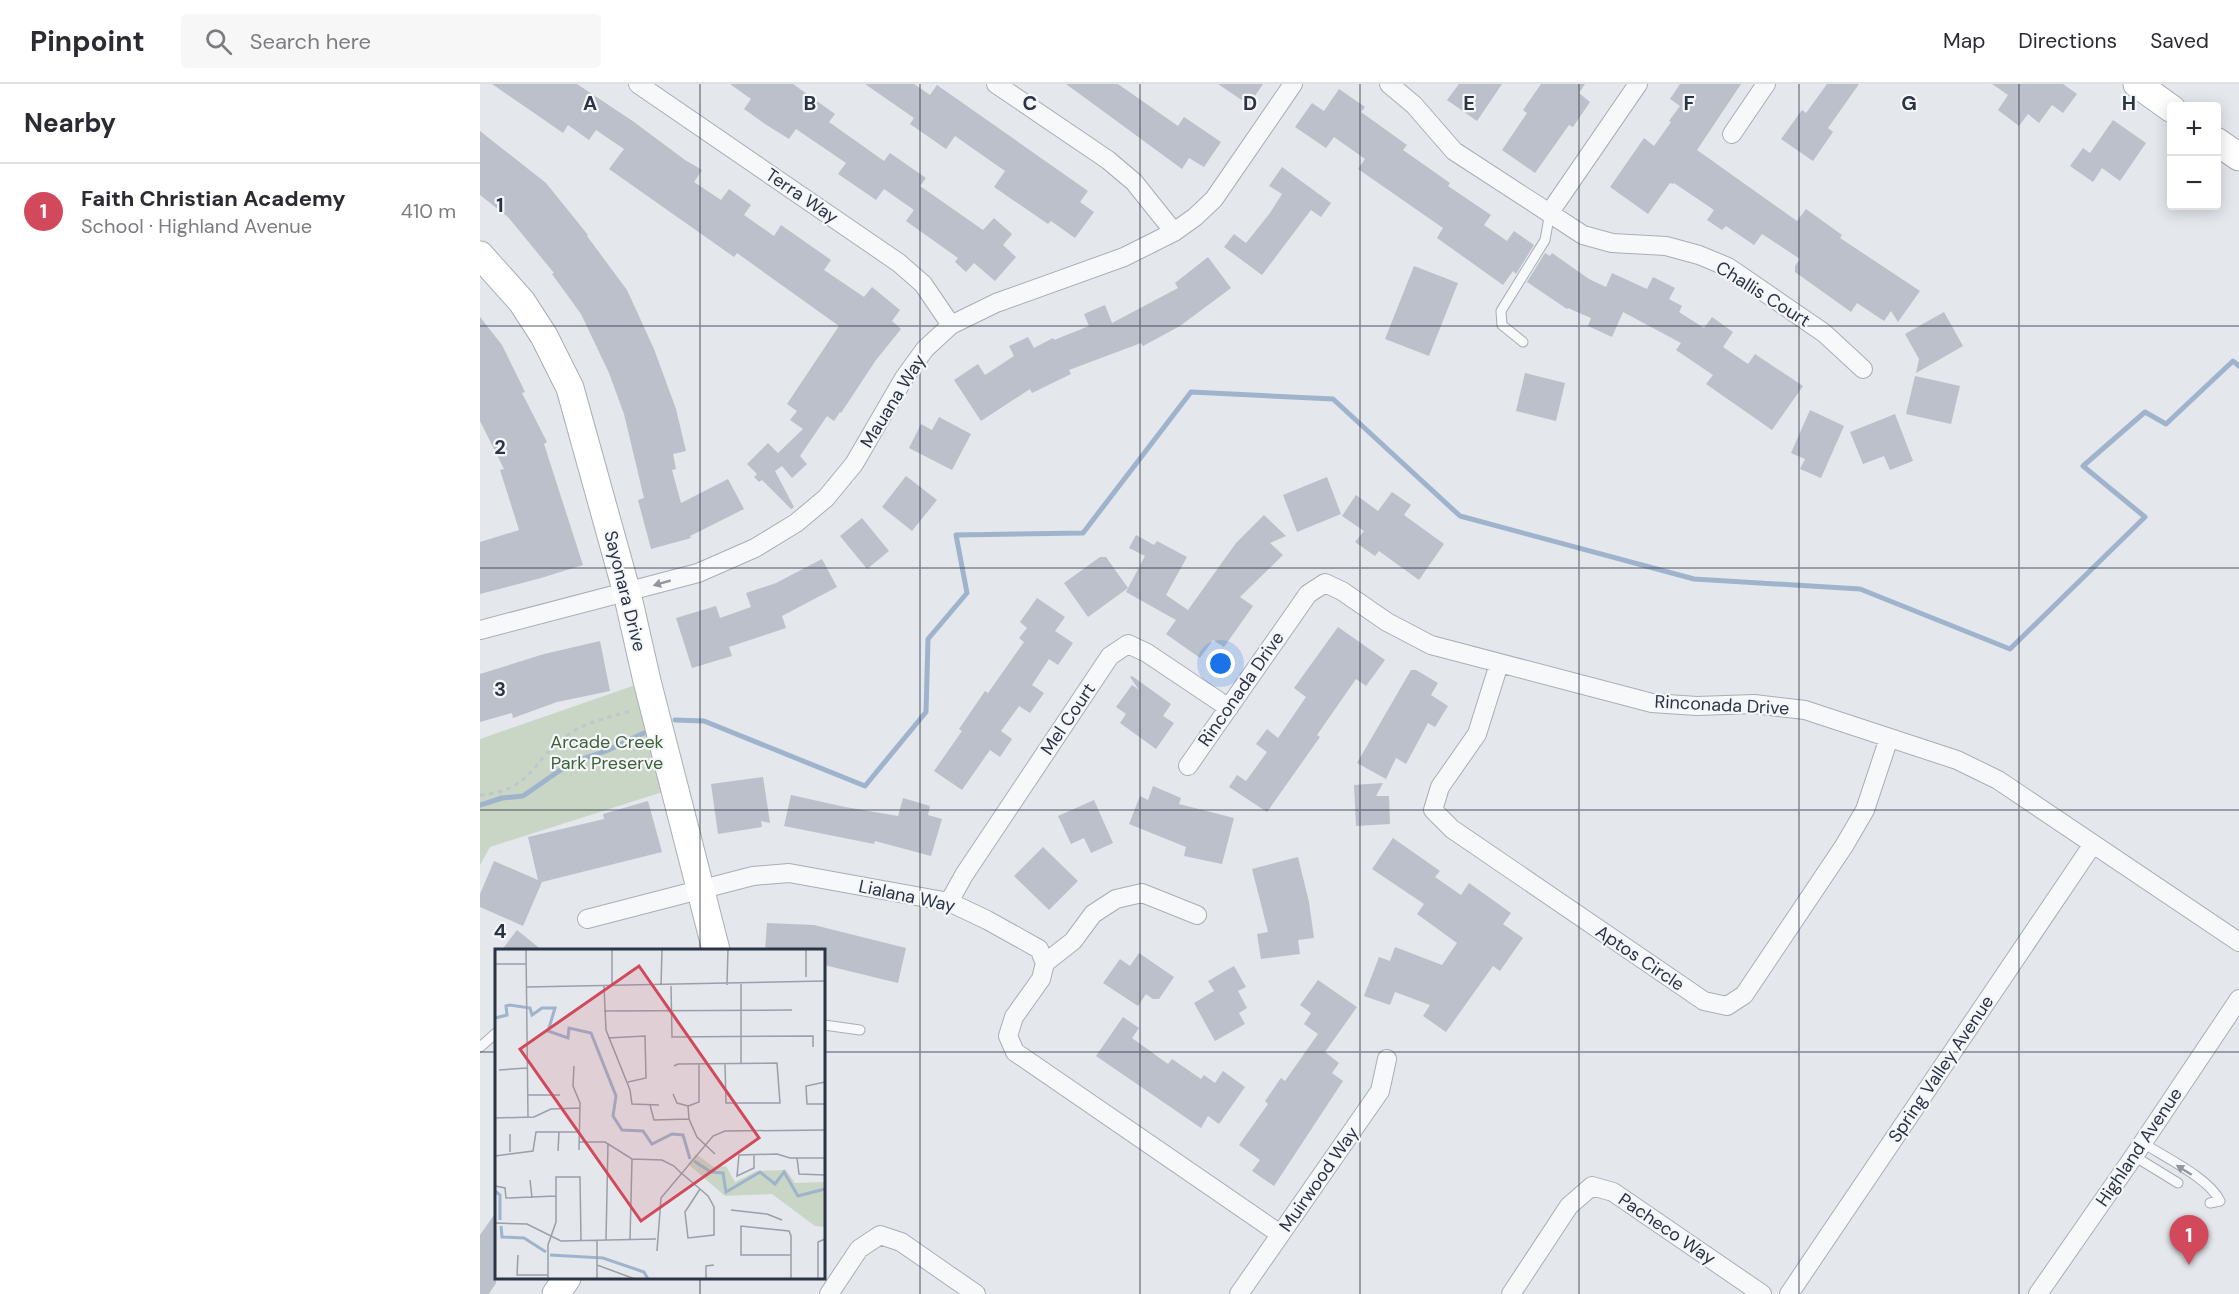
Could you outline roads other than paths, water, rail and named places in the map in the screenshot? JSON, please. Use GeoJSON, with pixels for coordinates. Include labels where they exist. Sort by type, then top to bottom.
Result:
{"type":"FeatureCollection","features":[{"type":"Feature","properties":{"kind":"street","name":"Terra Way"},"geometry":{"type":"LineString","coordinates":[[638,84],[899,263],[923,284],[951,325]]}},
{"type":"Feature","properties":{"kind":"street"},"geometry":{"type":"LineString","coordinates":[[996,84],[1125,174],[1174,232]]}},
{"type":"Feature","properties":{"kind":"street","name":"Mauana Way"},"geometry":{"type":"LineString","coordinates":[[480,630],[698,573],[755,548],[796,522],[826,498],[854,464],[904,378],[926,349],[951,325],[996,303],[1124,257],[1174,232],[1214,198],[1293,84]]}},
{"type":"Feature","properties":{"kind":"street"},"geometry":{"type":"LineString","coordinates":[[1550,213],[1638,84]]}},
{"type":"Feature","properties":{"kind":"street"},"geometry":{"type":"LineString","coordinates":[[1732,134],[1766,84]]}},
{"type":"Feature","properties":{"kind":"street"},"geometry":{"type":"LineString","coordinates":[[2136,84],[2167,106]]}},
{"type":"Feature","properties":{"kind":"street","name":"Challis Court"},"geometry":{"type":"LineString","coordinates":[[1391,85],[1414,105],[1454,151],[1582,235],[1612,243],[1666,246],[1699,255],[1728,267],[1824,333],[1863,369]]}},
{"type":"Feature","properties":{"kind":"street"},"geometry":{"type":"LineString","coordinates":[[2221,144],[2239,158]]}},
{"type":"Feature","properties":{"kind":"street","name":"Sayonara Drive"},"geometry":{"type":"LineString","coordinates":[[480,255],[522,302],[544,336],[570,388],[627,593],[716,949]]}},
{"type":"Feature","properties":{"kind":"street","name":"Rinconada Drive"},"geometry":{"type":"LineString","coordinates":[[1188,766],[1308,594],[1324,583],[1342,591],[1387,622],[1431,645],[1652,703],[1754,704],[1805,710],[1957,760],[1998,780],[2239,942]]}},
{"type":"Feature","properties":{"kind":"street","name":"Mel Court"},"geometry":{"type":"LineString","coordinates":[[949,902],[964,875],[1110,656],[1128,644],[1147,653],[1229,708]]}},
{"type":"Feature","properties":{"kind":"street","name":"Aptos Circle"},"geometry":{"type":"LineString","coordinates":[[1499,664],[1477,734],[1440,787],[1433,810],[1452,829],[1704,1001],[1727,1006],[1744,995],[1844,846],[1865,810],[1889,738]]}},
{"type":"Feature","properties":{"kind":"street","name":"Spring Valley Avenue"},"geometry":{"type":"LineString","coordinates":[[1789,1294],[2093,844]]}},
{"type":"Feature","properties":{"kind":"street","name":"Lialana Way"},"geometry":{"type":"LineString","coordinates":[[587,919],[753,876],[789,873],[949,902],[1039,949],[1045,963]]}},
{"type":"Feature","properties":{"kind":"street"},"geometry":{"type":"LineString","coordinates":[[1197,915],[1142,892],[1116,899],[1093,914],[1073,941],[1045,963],[1041,979],[1014,1017],[1008,1036],[1015,1052],[1280,1234]]}},
{"type":"Feature","properties":{"kind":"street","name":"Highland Avenue"},"geometry":{"type":"LineString","coordinates":[[2038,1294],[2234,1019],[2239,999]]}},
{"type":"Feature","properties":{"kind":"street","name":"Muirwood Way"},"geometry":{"type":"LineString","coordinates":[[1239,1294],[1380,1091],[1387,1059]]}},
{"type":"Feature","properties":{"kind":"street","name":"Pacheco Way"},"geometry":{"type":"LineString","coordinates":[[1510,1294],[1569,1206],[1592,1186],[1612,1192],[1762,1294]]}},
{"type":"Feature","properties":{"kind":"street"},"geometry":{"type":"LineString","coordinates":[[829,1294],[859,1249],[880,1235],[901,1242],[976,1294]]}},
{"type":"Feature","properties":{"kind":"street"},"geometry":{"type":"LineString","coordinates":[[556,1294],[566,1279]]}},
{"type":"Feature","properties":{"kind":"lane"},"geometry":{"type":"LineString","coordinates":[[1523,342],[1502,325],[1502,311],[1545,240],[1550,213]]}},
{"type":"Feature","properties":{"kind":"lane"},"geometry":{"type":"LineString","coordinates":[[825,1025],[860,1030]]}},
{"type":"Feature","properties":{"kind":"lane"},"geometry":{"type":"LineString","coordinates":[[480,1047],[495,1034]]}},
{"type":"Feature","properties":{"kind":"lane"},"geometry":{"type":"LineString","coordinates":[[2139,1150],[2178,1183]]}},
{"type":"Feature","properties":{"kind":"lane"},"geometry":{"type":"LineString","coordinates":[[2139,1150],[2203,1182],[2216,1193],[2215,1202]]}},
{"type":"Feature","properties":{"kind":"waterway"},"geometry":{"type":"LineString","coordinates":[[675,720],[704,721],[865,786],[926,712],[928,639],[967,593],[956,535],[1083,533],[1191,392],[1333,399],[1460,516],[1694,579],[1860,589],[2010,649],[2145,517],[2083,466],[2145,412],[2166,424],[2233,361],[2239,366]]}},
{"type":"Feature","properties":{"kind":"waterway"},"geometry":{"type":"LineString","coordinates":[[480,805],[502,798],[523,796],[559,771],[582,759],[606,751],[644,733]]}},
{"type":"Feature","properties":{"kind":"place","name":"Faith Christian Academy"},"geometry":{"type":"Point","coordinates":[2189,1265]}},
{"type":"Feature","properties":{"kind":"park label","name":"Arcade Creek Park Preserve"},"geometry":{"type":"Point","coordinates":[607,752]}}]}
